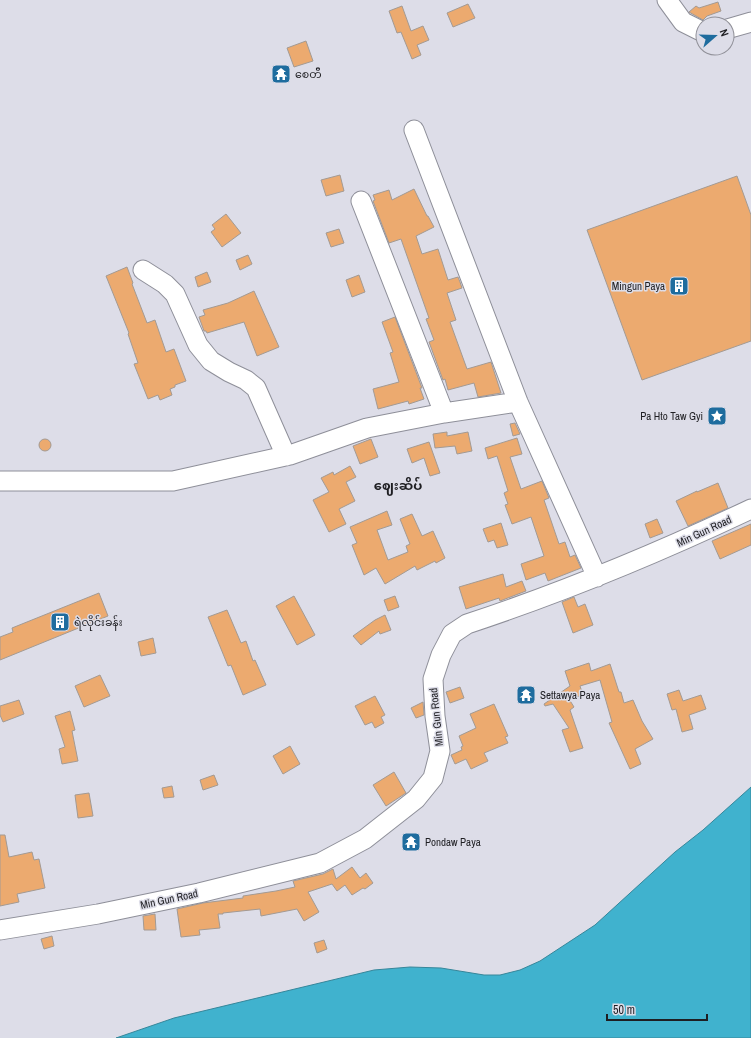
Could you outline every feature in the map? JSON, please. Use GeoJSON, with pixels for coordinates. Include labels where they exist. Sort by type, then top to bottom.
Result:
{"type":"FeatureCollection","features":[{"type":"Feature","properties":{"kind":"street"},"geometry":{"type":"LineString","coordinates":[[667,0],[683,22],[695,28]]}},
{"type":"Feature","properties":{"kind":"street"},"geometry":{"type":"LineString","coordinates":[[735,27],[751,22]]}},
{"type":"Feature","properties":{"kind":"street"},"geometry":{"type":"LineString","coordinates":[[414,130],[518,402],[597,577]]}},
{"type":"Feature","properties":{"kind":"street"},"geometry":{"type":"LineString","coordinates":[[361,201],[444,413]]}},
{"type":"Feature","properties":{"kind":"street"},"geometry":{"type":"LineString","coordinates":[[143,270],[165,284],[175,294],[198,345],[211,361],[246,380],[256,388],[286,456]]}},
{"type":"Feature","properties":{"kind":"street"},"geometry":{"type":"LineString","coordinates":[[0,481],[173,481],[286,456],[367,428],[444,413],[518,402]]}},
{"type":"Feature","properties":{"kind":"street","name":"Min Gun Road"},"geometry":{"type":"LineString","coordinates":[[0,930],[137,906],[199,893],[312,865],[320,863],[365,839],[416,799],[433,778],[440,751],[435,716],[433,679],[440,655],[452,634],[467,624],[597,577],[671,546],[751,509]]}},
{"type":"Feature","properties":{"kind":"water"},"geometry":{"type":"Polygon","coordinates":[[[751,787],[751,1038],[116,1038],[174,1018],[374,970],[410,967],[441,968],[484,975],[500,975],[520,970],[540,961],[595,925],[675,852],[703,830],[751,787]]]}},
{"type":"Feature","properties":{"kind":"building"},"geometry":{"type":"Polygon","coordinates":[[[718,2],[721,11],[707,16],[696,16],[689,12],[696,6],[699,8],[718,2]]]}},
{"type":"Feature","properties":{"kind":"building"},"geometry":{"type":"Polygon","coordinates":[[[468,4],[475,18],[453,27],[447,13],[468,4]]]}},
{"type":"Feature","properties":{"kind":"building"},"geometry":{"type":"Polygon","coordinates":[[[402,6],[411,31],[423,26],[429,40],[417,45],[421,55],[412,59],[401,32],[397,33],[389,11],[402,6]]]}},
{"type":"Feature","properties":{"kind":"building"},"geometry":{"type":"Polygon","coordinates":[[[306,41],[313,61],[294,67],[287,48],[306,41]]]}},
{"type":"Feature","properties":{"kind":"building"},"geometry":{"type":"Polygon","coordinates":[[[340,175],[344,191],[326,196],[321,180],[340,175]]]}},
{"type":"Feature","properties":{"kind":"building","name":"Mingun Paya"},"geometry":{"type":"Polygon","coordinates":[[[737,176],[751,215],[751,341],[642,380],[587,230],[737,176]]]}},
{"type":"Feature","properties":{"kind":"building"},"geometry":{"type":"Polygon","coordinates":[[[414,189],[434,227],[416,236],[422,254],[438,249],[448,280],[458,277],[462,288],[447,293],[456,320],[450,322],[467,369],[491,362],[501,393],[478,397],[474,383],[448,390],[445,379],[443,380],[429,342],[434,340],[426,319],[429,318],[401,239],[389,243],[373,201],[375,200],[373,195],[389,190],[392,200],[414,189]]]}},
{"type":"Feature","properties":{"kind":"building"},"geometry":{"type":"Polygon","coordinates":[[[226,214],[241,233],[222,247],[211,232],[215,229],[212,225],[226,214]]]}},
{"type":"Feature","properties":{"kind":"building"},"geometry":{"type":"Polygon","coordinates":[[[339,229],[344,243],[331,247],[326,233],[339,229]]]}},
{"type":"Feature","properties":{"kind":"building"},"geometry":{"type":"Polygon","coordinates":[[[248,255],[252,264],[240,270],[236,260],[248,255]]]}},
{"type":"Feature","properties":{"kind":"building"},"geometry":{"type":"Polygon","coordinates":[[[127,267],[147,323],[155,320],[166,352],[174,349],[186,381],[175,385],[175,387],[170,389],[172,395],[160,400],[158,395],[148,399],[134,364],[138,363],[128,334],[129,333],[106,276],[127,267]]]}},
{"type":"Feature","properties":{"kind":"building"},"geometry":{"type":"Polygon","coordinates":[[[207,272],[211,282],[198,287],[195,277],[207,272]]]}},
{"type":"Feature","properties":{"kind":"building"},"geometry":{"type":"Polygon","coordinates":[[[359,275],[365,292],[352,297],[346,280],[359,275]]]}},
{"type":"Feature","properties":{"kind":"building"},"geometry":{"type":"Polygon","coordinates":[[[254,291],[279,347],[257,356],[244,322],[207,333],[204,331],[199,317],[205,315],[203,310],[228,303],[254,291]]]}},
{"type":"Feature","properties":{"kind":"building"},"geometry":{"type":"Polygon","coordinates":[[[395,317],[422,388],[420,388],[424,399],[409,404],[408,401],[378,409],[373,389],[399,382],[390,353],[393,352],[382,322],[395,317]]]}},
{"type":"Feature","properties":{"kind":"building"},"geometry":{"type":"Polygon","coordinates":[[[515,423],[520,434],[513,436],[510,424],[515,423]]]}},
{"type":"Feature","properties":{"kind":"building"},"geometry":{"type":"Polygon","coordinates":[[[447,432],[447,436],[468,432],[472,451],[457,454],[455,446],[435,448],[433,434],[447,432]]]}},
{"type":"Feature","properties":{"kind":"building"},"geometry":{"type":"Polygon","coordinates":[[[517,438],[522,454],[510,457],[521,489],[542,481],[549,498],[544,500],[559,544],[565,542],[570,557],[575,555],[581,568],[548,581],[545,573],[526,580],[521,564],[544,556],[531,517],[512,524],[505,505],[508,504],[504,493],[508,491],[497,456],[488,459],[485,448],[517,438]]]}},
{"type":"Feature","properties":{"kind":"building"},"geometry":{"type":"Polygon","coordinates":[[[47,439],[50,440],[50,450],[43,451],[40,450],[39,443],[40,440],[47,439]]]}},
{"type":"Feature","properties":{"kind":"building"},"geometry":{"type":"Polygon","coordinates":[[[371,439],[378,457],[360,464],[353,446],[371,439]]]}},
{"type":"Feature","properties":{"kind":"building"},"geometry":{"type":"Polygon","coordinates":[[[429,442],[440,473],[430,476],[424,458],[412,463],[407,449],[429,442]]]}},
{"type":"Feature","properties":{"kind":"building"},"geometry":{"type":"Polygon","coordinates":[[[350,466],[356,477],[346,482],[355,501],[339,509],[346,524],[329,532],[313,500],[329,492],[321,478],[333,472],[334,475],[350,466]]]}},
{"type":"Feature","properties":{"kind":"building"},"geometry":{"type":"Polygon","coordinates":[[[718,483],[728,508],[688,526],[676,501],[718,483]]]}},
{"type":"Feature","properties":{"kind":"building"},"geometry":{"type":"Polygon","coordinates":[[[387,511],[392,525],[377,530],[388,560],[408,552],[406,546],[410,544],[400,519],[412,514],[422,536],[433,531],[445,558],[417,570],[415,566],[385,584],[376,568],[364,575],[352,545],[357,543],[350,527],[387,511]]]}},
{"type":"Feature","properties":{"kind":"building"},"geometry":{"type":"Polygon","coordinates":[[[657,519],[663,533],[650,538],[645,524],[657,519]]]}},
{"type":"Feature","properties":{"kind":"building"},"geometry":{"type":"Polygon","coordinates":[[[501,523],[508,545],[497,548],[494,540],[488,542],[483,529],[501,523]]]}},
{"type":"Feature","properties":{"kind":"building"},"geometry":{"type":"Polygon","coordinates":[[[751,524],[751,545],[720,559],[712,541],[751,524]]]}},
{"type":"Feature","properties":{"kind":"building"},"geometry":{"type":"Polygon","coordinates":[[[503,574],[506,587],[522,581],[526,591],[500,601],[499,598],[466,609],[459,587],[503,574]]]}},
{"type":"Feature","properties":{"kind":"building","name":"ရဲလိုင်းခန်း"},"geometry":{"type":"Polygon","coordinates":[[[99,593],[108,616],[0,660],[0,637],[13,632],[12,628],[99,593]]]}},
{"type":"Feature","properties":{"kind":"building"},"geometry":{"type":"Polygon","coordinates":[[[294,596],[315,635],[297,645],[276,606],[294,596]]]}},
{"type":"Feature","properties":{"kind":"building"},"geometry":{"type":"Polygon","coordinates":[[[395,596],[399,607],[388,611],[384,600],[395,596]]]}},
{"type":"Feature","properties":{"kind":"building"},"geometry":{"type":"Polygon","coordinates":[[[574,597],[578,607],[585,604],[593,625],[573,633],[562,602],[574,597]]]}},
{"type":"Feature","properties":{"kind":"building"},"geometry":{"type":"Polygon","coordinates":[[[227,610],[241,643],[246,641],[253,661],[255,660],[266,685],[243,695],[231,665],[228,666],[208,617],[227,610]]]}},
{"type":"Feature","properties":{"kind":"building"},"geometry":{"type":"Polygon","coordinates":[[[385,615],[391,630],[380,634],[379,631],[361,645],[353,636],[375,620],[385,615]]]}},
{"type":"Feature","properties":{"kind":"building"},"geometry":{"type":"Polygon","coordinates":[[[153,638],[156,653],[141,656],[138,642],[153,638]]]}},
{"type":"Feature","properties":{"kind":"building"},"geometry":{"type":"Polygon","coordinates":[[[589,663],[591,671],[610,664],[624,703],[633,700],[642,721],[653,739],[635,749],[641,764],[630,769],[609,723],[612,722],[600,680],[580,686],[583,695],[569,699],[574,707],[570,710],[583,748],[570,752],[562,730],[569,728],[553,704],[545,706],[544,704],[570,686],[565,671],[589,663]]]}},
{"type":"Feature","properties":{"kind":"building"},"geometry":{"type":"Polygon","coordinates":[[[100,675],[110,696],[84,707],[75,686],[100,675]]]}},
{"type":"Feature","properties":{"kind":"building"},"geometry":{"type":"Polygon","coordinates":[[[460,687],[464,698],[450,703],[446,692],[460,687]]]}},
{"type":"Feature","properties":{"kind":"building"},"geometry":{"type":"Polygon","coordinates":[[[679,690],[683,701],[701,695],[706,709],[689,715],[693,729],[682,732],[676,709],[672,710],[667,694],[679,690]]]}},
{"type":"Feature","properties":{"kind":"building"},"geometry":{"type":"Polygon","coordinates":[[[375,696],[385,715],[381,717],[384,723],[375,728],[372,722],[365,725],[355,706],[375,696]]]}},
{"type":"Feature","properties":{"kind":"building"},"geometry":{"type":"Polygon","coordinates":[[[19,700],[24,714],[3,722],[0,715],[0,706],[19,700]]]}},
{"type":"Feature","properties":{"kind":"building"},"geometry":{"type":"Polygon","coordinates":[[[423,702],[424,715],[416,718],[411,708],[423,702]]]}},
{"type":"Feature","properties":{"kind":"building"},"geometry":{"type":"Polygon","coordinates":[[[494,704],[508,736],[505,737],[508,743],[484,753],[488,761],[471,769],[466,759],[455,764],[451,755],[462,750],[461,747],[463,746],[459,736],[476,728],[470,714],[494,704]]]}},
{"type":"Feature","properties":{"kind":"building"},"geometry":{"type":"Polygon","coordinates":[[[70,711],[75,730],[72,731],[78,761],[62,764],[59,749],[65,747],[55,716],[70,711]]]}},
{"type":"Feature","properties":{"kind":"building"},"geometry":{"type":"Polygon","coordinates":[[[290,746],[300,764],[283,774],[273,756],[290,746]]]}},
{"type":"Feature","properties":{"kind":"building"},"geometry":{"type":"Polygon","coordinates":[[[394,772],[406,793],[386,806],[373,785],[394,772]]]}},
{"type":"Feature","properties":{"kind":"building"},"geometry":{"type":"Polygon","coordinates":[[[214,775],[218,785],[203,790],[200,780],[214,775]]]}},
{"type":"Feature","properties":{"kind":"building"},"geometry":{"type":"Polygon","coordinates":[[[172,786],[174,797],[164,798],[162,788],[172,786]]]}},
{"type":"Feature","properties":{"kind":"building"},"geometry":{"type":"Polygon","coordinates":[[[89,793],[93,816],[78,818],[75,795],[89,793]]]}},
{"type":"Feature","properties":{"kind":"building"},"geometry":{"type":"Polygon","coordinates":[[[0,835],[5,835],[9,857],[32,852],[34,860],[39,859],[45,888],[17,894],[19,902],[0,906],[0,835]]]}},
{"type":"Feature","properties":{"kind":"building"},"geometry":{"type":"Polygon","coordinates":[[[352,867],[360,878],[366,873],[373,883],[365,889],[363,888],[352,895],[345,885],[337,891],[332,884],[308,892],[319,912],[304,921],[297,909],[261,916],[260,909],[223,913],[218,914],[220,928],[199,930],[200,935],[181,937],[177,909],[203,903],[243,898],[243,896],[295,887],[293,881],[323,874],[333,869],[336,879],[352,867]]]}},
{"type":"Feature","properties":{"kind":"building"},"geometry":{"type":"Polygon","coordinates":[[[155,914],[156,930],[144,930],[143,916],[155,914]]]}},
{"type":"Feature","properties":{"kind":"building"},"geometry":{"type":"Polygon","coordinates":[[[52,936],[54,946],[44,949],[41,939],[52,936]]]}},
{"type":"Feature","properties":{"kind":"building"},"geometry":{"type":"Polygon","coordinates":[[[324,940],[327,949],[317,953],[314,943],[324,940]]]}},
{"type":"Feature","properties":{"kind":"place","name":"စေတီ"},"geometry":{"type":"Point","coordinates":[281,74]}},
{"type":"Feature","properties":{"kind":"place","name":"Mingun Paya"},"geometry":{"type":"Point","coordinates":[679,286]}},
{"type":"Feature","properties":{"kind":"place","name":"Pa Hto Taw Gyi"},"geometry":{"type":"Point","coordinates":[717,416]}},
{"type":"Feature","properties":{"kind":"place","name":"ရဲလိုင်းခန်း"},"geometry":{"type":"Point","coordinates":[60,622]}},
{"type":"Feature","properties":{"kind":"place","name":"Settawya Paya"},"geometry":{"type":"Point","coordinates":[526,695]}},
{"type":"Feature","properties":{"kind":"place","name":"Pondaw Paya"},"geometry":{"type":"Point","coordinates":[411,842]}},
{"type":"Feature","properties":{"kind":"district","name":"ဈေးဆိပ်"},"geometry":{"type":"Point","coordinates":[398,485]}}]}
